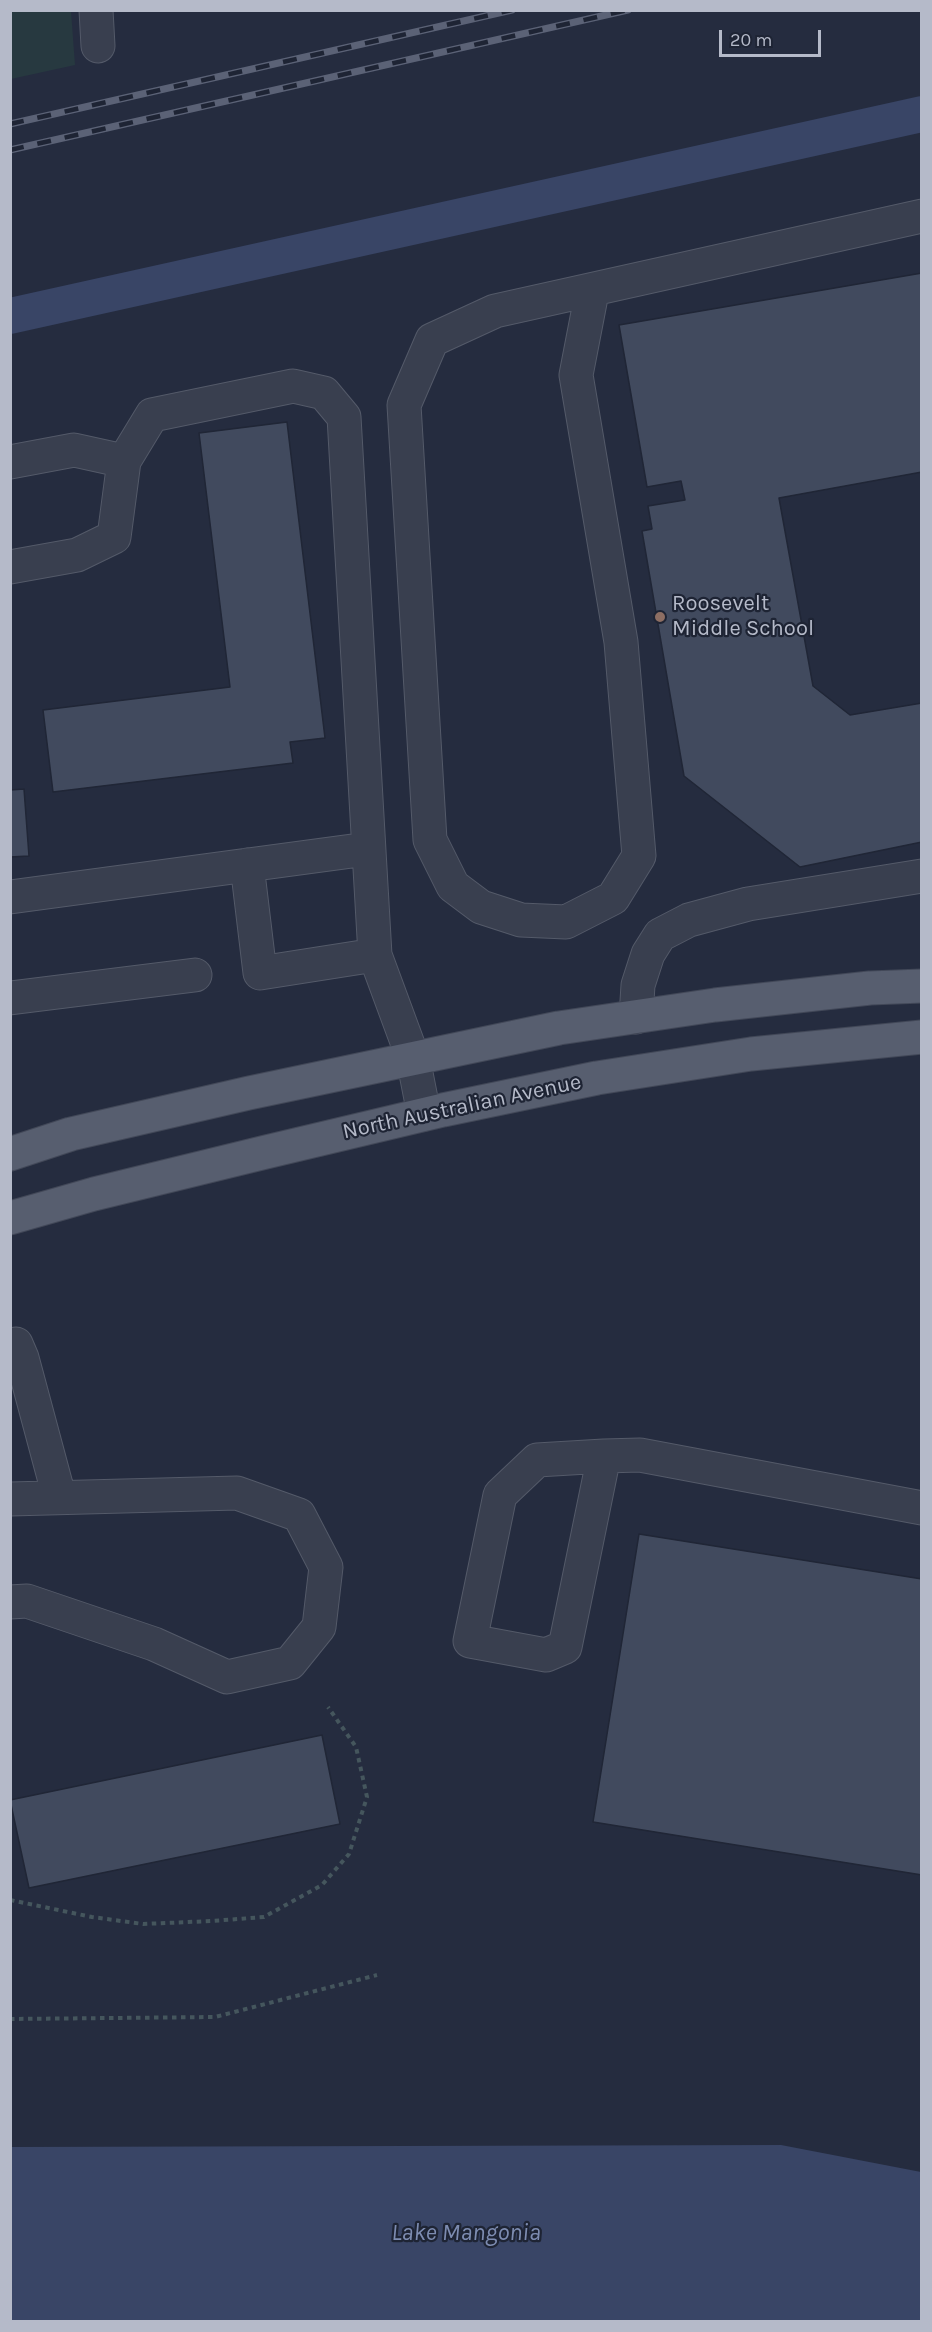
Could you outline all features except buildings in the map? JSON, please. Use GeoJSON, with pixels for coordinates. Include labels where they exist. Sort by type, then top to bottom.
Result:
{"type":"FeatureCollection","features":[{"type":"Feature","properties":{"kind":"main road"},"geometry":{"type":"LineString","coordinates":[[10,1154],[71,1134],[412,1058],[559,1028],[715,1005],[870,988],[921,986]]}},
{"type":"Feature","properties":{"kind":"main road","name":"North Australian Avenue"},"geometry":{"type":"LineString","coordinates":[[10,1218],[94,1194],[424,1114],[597,1078],[751,1054],[921,1037]]}},
{"type":"Feature","properties":{"kind":"street"},"geometry":{"type":"LineString","coordinates":[[96,10],[98,46]]}},
{"type":"Feature","properties":{"kind":"street"},"geometry":{"type":"LineString","coordinates":[[592,292],[576,375],[621,642],[639,855],[614,898],[566,922],[521,920],[481,907],[453,886],[430,840],[404,405],[432,340],[489,313],[592,292],[921,216]]}},
{"type":"Feature","properties":{"kind":"street"},"geometry":{"type":"LineString","coordinates":[[10,567],[77,555],[114,537],[124,461],[152,415],[293,386],[324,393],[344,417],[375,955],[412,1058],[424,1114]]}},
{"type":"Feature","properties":{"kind":"street"},"geometry":{"type":"LineString","coordinates":[[10,462],[74,450],[124,461]]}},
{"type":"Feature","properties":{"kind":"street"},"geometry":{"type":"LineString","coordinates":[[10,897],[368,849]]}},
{"type":"Feature","properties":{"kind":"street"},"geometry":{"type":"LineString","coordinates":[[247,865],[260,973],[375,955]]}},
{"type":"Feature","properties":{"kind":"street"},"geometry":{"type":"LineString","coordinates":[[636,1017],[638,985],[648,954],[660,935],[689,920],[748,904],[921,876]]}},
{"type":"Feature","properties":{"kind":"street"},"geometry":{"type":"LineString","coordinates":[[10,998],[195,975]]}},
{"type":"Feature","properties":{"kind":"street"},"geometry":{"type":"LineString","coordinates":[[12,1338],[59,1496]]}},
{"type":"Feature","properties":{"kind":"street"},"geometry":{"type":"LineString","coordinates":[[604,1456],[565,1647],[546,1654],[470,1641],[500,1495],[537,1460],[604,1456],[640,1455],[921,1508]]}},
{"type":"Feature","properties":{"kind":"street"},"geometry":{"type":"LineString","coordinates":[[10,1499],[237,1493],[299,1515],[326,1567],[319,1627],[290,1663],[227,1677],[154,1644],[27,1601],[10,1602]]}},
{"type":"Feature","properties":{"kind":"path"},"geometry":{"type":"LineString","coordinates":[[10,1900],[92,1917],[143,1924],[212,1921],[264,1917],[322,1885],[349,1854],[367,1797],[356,1747],[328,1707]]}},
{"type":"Feature","properties":{"kind":"path"},"geometry":{"type":"LineString","coordinates":[[10,2019],[215,2017],[376,1975]]}},
{"type":"Feature","properties":{"kind":"shaded area"},"geometry":{"type":"Polygon","coordinates":[[[10,11],[71,11],[75,65],[11,79],[10,11]]]}},
{"type":"Feature","properties":{"kind":"water","name":"Lake Mangonia"},"geometry":{"type":"Polygon","coordinates":[[[781,2145],[921,2172],[921,2321],[11,2321],[11,2147],[781,2145]]]}},
{"type":"Feature","properties":{"kind":"waterway"},"geometry":{"type":"LineString","coordinates":[[10,316],[922,114]]}},
{"type":"Feature","properties":{"kind":"railway"},"geometry":{"type":"LineString","coordinates":[[10,124],[512,10]]}},
{"type":"Feature","properties":{"kind":"railway"},"geometry":{"type":"LineString","coordinates":[[10,150],[628,10]]}},
{"type":"Feature","properties":{"kind":"place","name":"Roosevelt Middle School"},"geometry":{"type":"Point","coordinates":[660,617]}}]}
